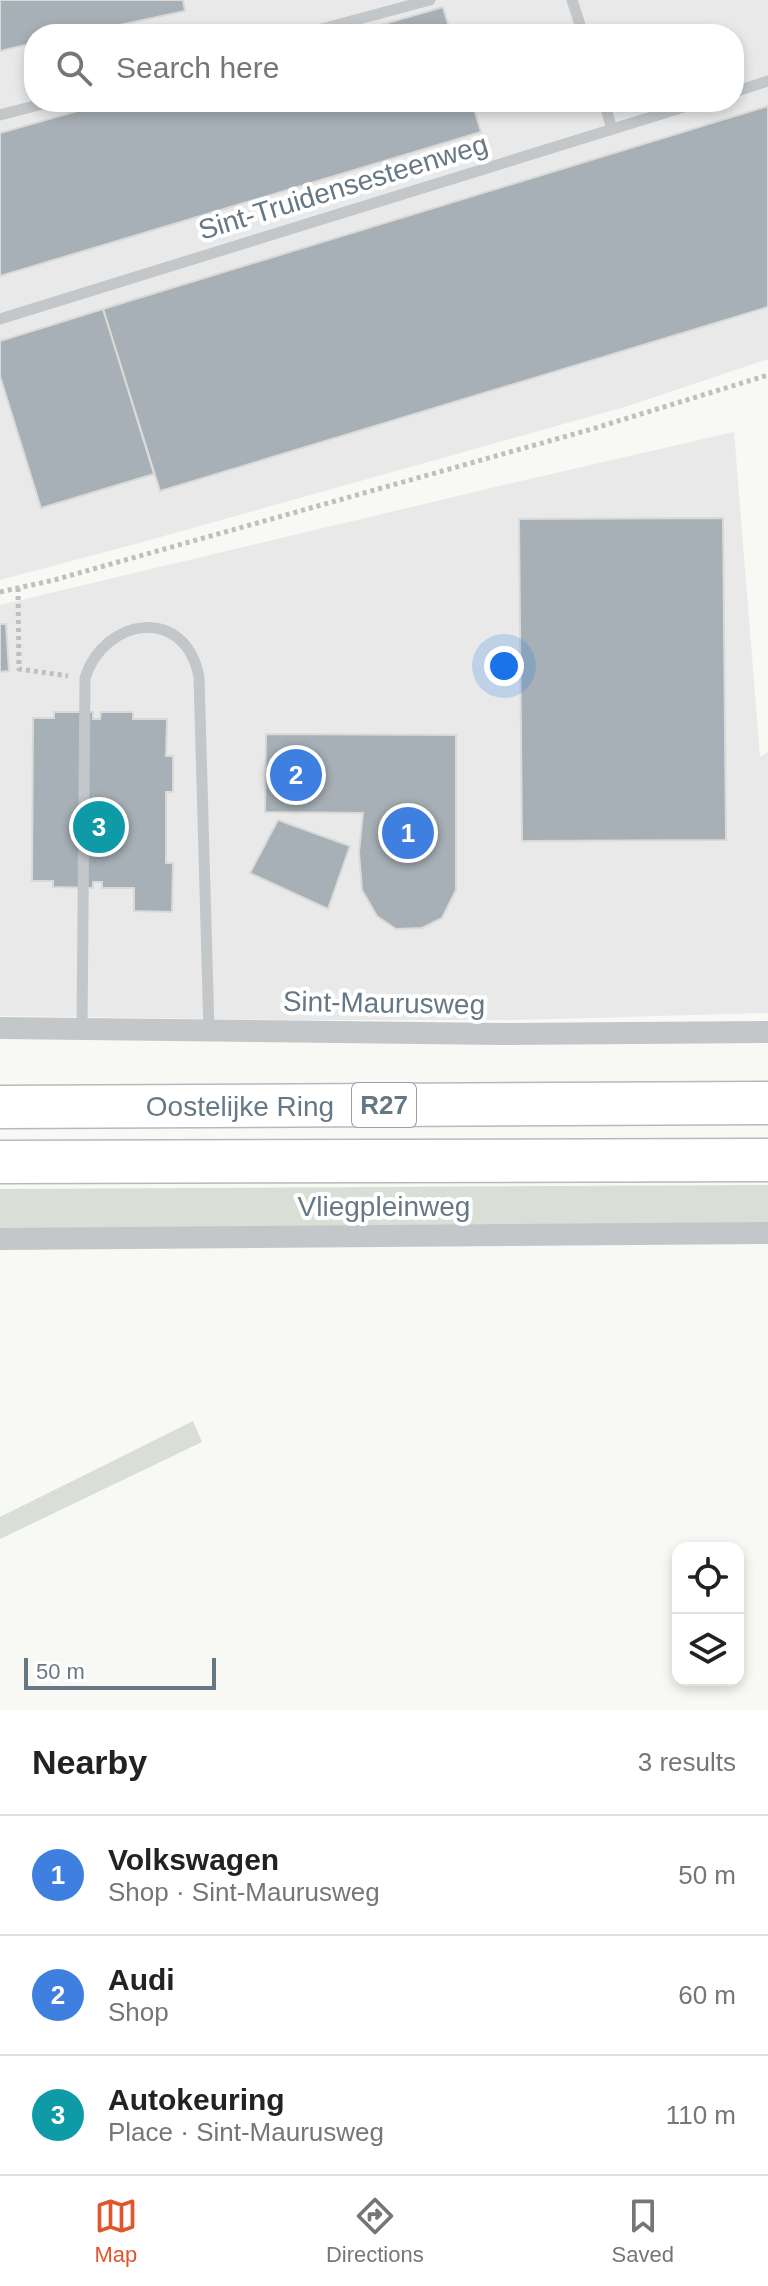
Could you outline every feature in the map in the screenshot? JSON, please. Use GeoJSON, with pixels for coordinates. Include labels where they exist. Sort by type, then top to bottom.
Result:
{"type":"FeatureCollection","features":[{"type":"Feature","properties":{"kind":"highway","name":"Oostelijke Ring"},"geometry":{"type":"LineString","coordinates":[[0,1107],[768,1103]]}},
{"type":"Feature","properties":{"kind":"highway","name":"Oostelijke Ring"},"geometry":{"type":"LineString","coordinates":[[0,1162],[768,1160]]}},
{"type":"Feature","properties":{"kind":"street","name":"Sint-Maurusweg"},"geometry":{"type":"LineString","coordinates":[[0,1028],[487,1034],[768,1032]]}},
{"type":"Feature","properties":{"kind":"street","name":"Vliegpleinweg"},"geometry":{"type":"LineString","coordinates":[[0,1239],[768,1233]]}},
{"type":"Feature","properties":{"kind":"lane"},"geometry":{"type":"LineString","coordinates":[[340,24],[430,0]]}},
{"type":"Feature","properties":{"kind":"lane"},"geometry":{"type":"LineString","coordinates":[[572,0],[580,24]]}},
{"type":"Feature","properties":{"kind":"lane"},"geometry":{"type":"LineString","coordinates":[[744,89],[768,81]]}},
{"type":"Feature","properties":{"kind":"lane"},"geometry":{"type":"LineString","coordinates":[[0,115],[24,109]]}},
{"type":"Feature","properties":{"kind":"lane"},"geometry":{"type":"LineString","coordinates":[[607,112],[612,129]]}},
{"type":"Feature","properties":{"kind":"lane","name":"Sint-Truidensesteenweg"},"geometry":{"type":"LineString","coordinates":[[0,319],[667,112]]}},
{"type":"Feature","properties":{"kind":"lane"},"geometry":{"type":"LineString","coordinates":[[82,1029],[85,678],[91,662],[108,644],[119,636],[153,628],[173,633],[190,649],[199,677],[209,1031]]}},
{"type":"Feature","properties":{"kind":"path"},"geometry":{"type":"LineString","coordinates":[[0,592],[54,580],[592,429],[768,375]]}},
{"type":"Feature","properties":{"kind":"path"},"geometry":{"type":"LineString","coordinates":[[18,588],[19,669],[85,678]]}},
{"type":"Feature","properties":{"kind":"shaded area"},"geometry":{"type":"Polygon","coordinates":[[[0,0],[768,0],[768,359],[628,406],[0,580],[0,0]]]}},
{"type":"Feature","properties":{"kind":"shaded area"},"geometry":{"type":"Polygon","coordinates":[[[734,432],[760,757],[768,752],[768,1013],[511,1020],[0,1016],[0,605],[734,432]]]}},
{"type":"Feature","properties":{"kind":"shaded area"},"geometry":{"type":"Polygon","coordinates":[[[768,1185],[768,1223],[0,1229],[0,1189],[768,1185]]]}},
{"type":"Feature","properties":{"kind":"shaded area"},"geometry":{"type":"Polygon","coordinates":[[[193,1421],[202,1442],[0,1539],[0,1517],[193,1421]]]}},
{"type":"Feature","properties":{"kind":"building"},"geometry":{"type":"Polygon","coordinates":[[[0,0],[183,0],[185,11],[125,24],[24,24],[24,45],[0,51],[0,0]]]}},
{"type":"Feature","properties":{"kind":"building"},"geometry":{"type":"Polygon","coordinates":[[[443,7],[448,24],[384,24],[443,7]]]}},
{"type":"Feature","properties":{"kind":"building"},"geometry":{"type":"Polygon","coordinates":[[[768,106],[768,307],[160,491],[103,309],[768,106]]]}},
{"type":"Feature","properties":{"kind":"building"},"geometry":{"type":"Polygon","coordinates":[[[74,112],[475,112],[481,132],[0,276],[0,133],[74,112]]]}},
{"type":"Feature","properties":{"kind":"building"},"geometry":{"type":"Polygon","coordinates":[[[103,309],[154,474],[41,508],[0,376],[0,341],[103,309]]]}},
{"type":"Feature","properties":{"kind":"building"},"geometry":{"type":"Polygon","coordinates":[[[723,518],[726,840],[522,841],[519,519],[723,518]]]}},
{"type":"Feature","properties":{"kind":"building"},"geometry":{"type":"Polygon","coordinates":[[[0,624],[6,624],[9,671],[0,672],[0,624]]]}},
{"type":"Feature","properties":{"kind":"building"},"geometry":{"type":"Polygon","coordinates":[[[54,712],[93,712],[93,719],[100,719],[101,712],[133,712],[133,719],[167,719],[166,756],[173,756],[173,792],[166,792],[166,863],[173,863],[172,912],[134,911],[134,888],[102,888],[102,882],[93,882],[93,888],[53,887],[53,881],[32,881],[33,718],[54,718],[54,712]]]}},
{"type":"Feature","properties":{"kind":"building"},"geometry":{"type":"Polygon","coordinates":[[[266,734],[456,735],[456,890],[442,918],[422,928],[396,929],[377,916],[362,890],[359,852],[363,813],[265,812],[266,734]]]}},
{"type":"Feature","properties":{"kind":"building"},"geometry":{"type":"Polygon","coordinates":[[[278,820],[350,846],[328,909],[250,873],[278,820]]]}},
{"type":"Feature","properties":{"kind":"place","name":"Audi"},"geometry":{"type":"Point","coordinates":[296,775]}},
{"type":"Feature","properties":{"kind":"place","name":"Autokeuring"},"geometry":{"type":"Point","coordinates":[99,827]}},
{"type":"Feature","properties":{"kind":"place","name":"Volkswagen"},"geometry":{"type":"Point","coordinates":[408,833]}}]}
